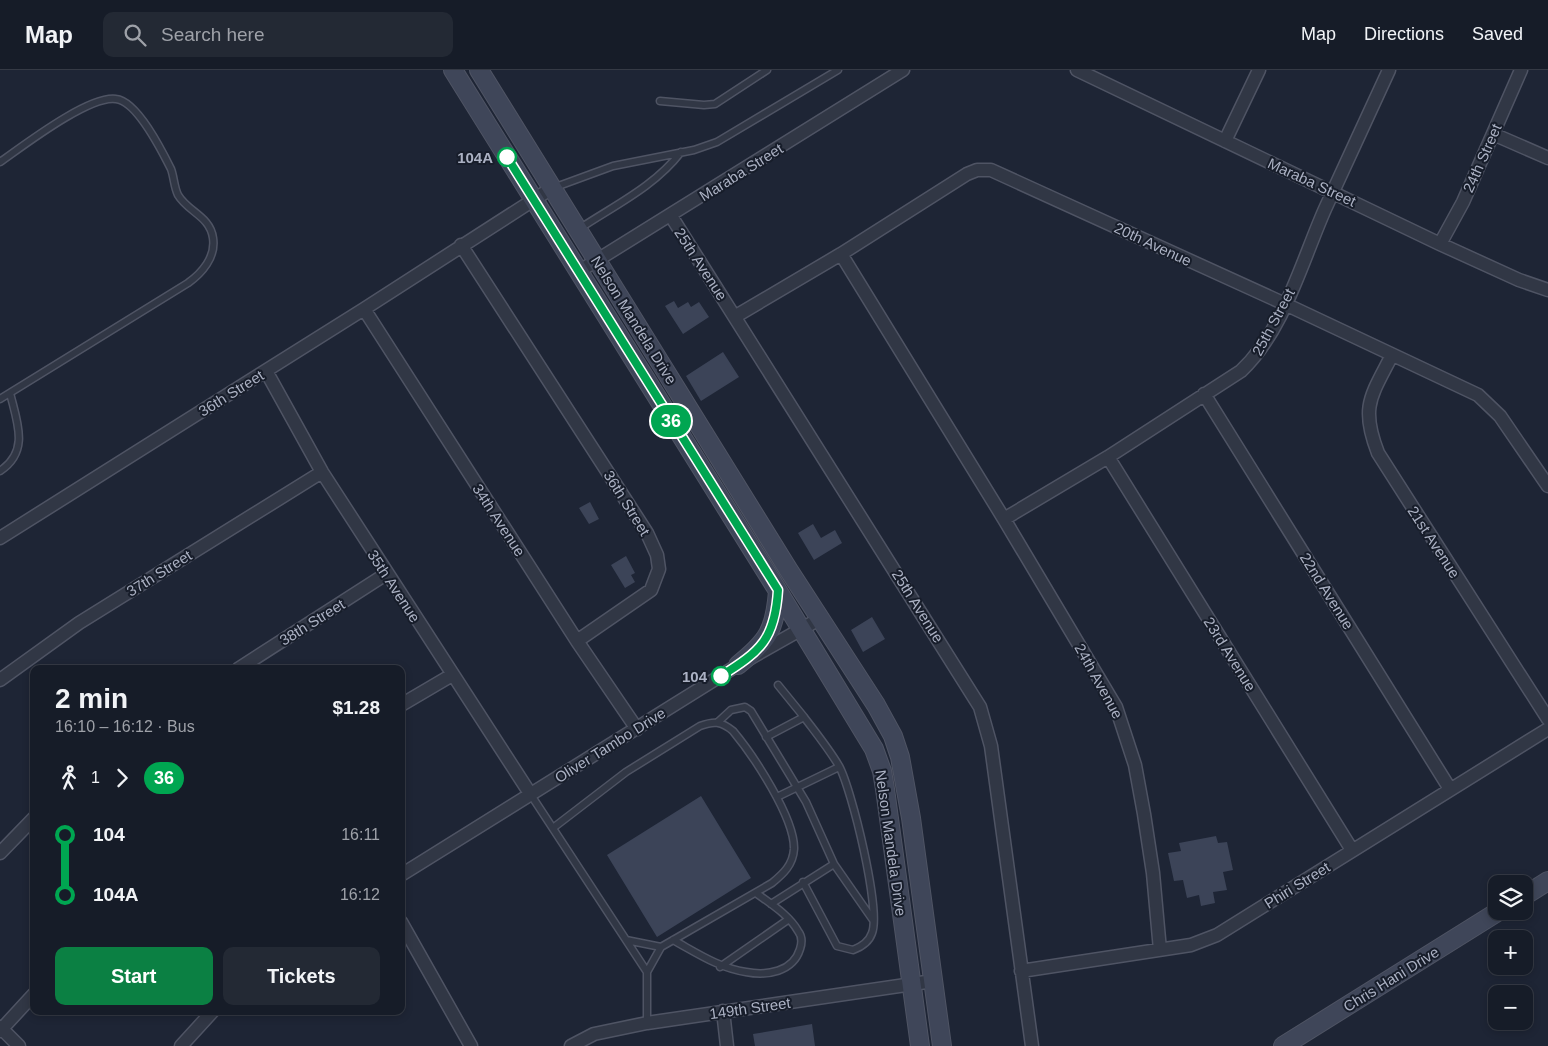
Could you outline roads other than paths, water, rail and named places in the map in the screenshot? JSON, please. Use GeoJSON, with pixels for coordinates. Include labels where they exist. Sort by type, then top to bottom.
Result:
{"type":"FeatureCollection","features":[{"type":"Feature","properties":{"kind":"main road","name":"Nelson Mandela Drive"},"geometry":{"type":"LineString","coordinates":[[453,70],[864,730],[882,771],[920,1046]]}},
{"type":"Feature","properties":{"kind":"main road","name":"Nelson Mandela Drive"},"geometry":{"type":"LineString","coordinates":[[479,70],[788,569],[885,718],[900,757],[912,818],[942,1046]]}},
{"type":"Feature","properties":{"kind":"main road"},"geometry":{"type":"LineString","coordinates":[[738,665],[756,650],[769,635],[775,619],[778,590]]}},
{"type":"Feature","properties":{"kind":"main road"},"geometry":{"type":"LineString","coordinates":[[1533,890],[1548,881]]}},
{"type":"Feature","properties":{"kind":"main road","name":"Chris Hani Drive"},"geometry":{"type":"LineString","coordinates":[[1283,1046],[1488,918]]}},
{"type":"Feature","properties":{"kind":"street","name":"Maraba Street"},"geometry":{"type":"LineString","coordinates":[[578,272],[671,216],[903,70]]}},
{"type":"Feature","properties":{"kind":"street","name":"Maraba Street"},"geometry":{"type":"LineString","coordinates":[[1077,70],[1440,244],[1519,280],[1548,290]]}},
{"type":"Feature","properties":{"kind":"street"},"geometry":{"type":"LineString","coordinates":[[1225,141],[1260,70]]}},
{"type":"Feature","properties":{"kind":"street","name":"25th Street"},"geometry":{"type":"LineString","coordinates":[[1004,519],[1108,457],[1241,371],[1254,359],[1285,304],[1333,192],[1389,70]]}},
{"type":"Feature","properties":{"kind":"street","name":"24th Street"},"geometry":{"type":"LineString","coordinates":[[1440,244],[1463,202],[1521,70]]}},
{"type":"Feature","properties":{"kind":"street"},"geometry":{"type":"LineString","coordinates":[[1493,134],[1548,158]]}},
{"type":"Feature","properties":{"kind":"street","name":"20th Avenue"},"geometry":{"type":"LineString","coordinates":[[736,316],[841,254],[967,174],[977,170],[991,170],[1468,390],[1488,403],[1500,416],[1548,486]]}},
{"type":"Feature","properties":{"kind":"street","name":"36th Street"},"geometry":{"type":"LineString","coordinates":[[0,538],[364,309],[552,188]]}},
{"type":"Feature","properties":{"kind":"street","name":"25th Avenue"},"geometry":{"type":"LineString","coordinates":[[671,216],[736,316],[980,707],[991,746],[1032,1046]]}},
{"type":"Feature","properties":{"kind":"street","name":"36th Street"},"geometry":{"type":"LineString","coordinates":[[461,245],[647,534],[657,555],[659,568],[651,590],[577,640]]}},
{"type":"Feature","properties":{"kind":"street","name":"24th Avenue"},"geometry":{"type":"LineString","coordinates":[[841,254],[1004,519],[1116,707],[1135,765],[1144,814],[1153,873],[1160,950]]}},
{"type":"Feature","properties":{"kind":"street","name":"34th Avenue"},"geometry":{"type":"LineString","coordinates":[[364,309],[577,640],[637,729]]}},
{"type":"Feature","properties":{"kind":"street","name":"21st Avenue"},"geometry":{"type":"LineString","coordinates":[[1392,355],[1370,398],[1367,415],[1378,453],[1548,718]]}},
{"type":"Feature","properties":{"kind":"street","name":"35th Avenue"},"geometry":{"type":"LineString","coordinates":[[266,371],[322,472],[386,574],[531,795]]}},
{"type":"Feature","properties":{"kind":"street","name":"22nd Avenue"},"geometry":{"type":"LineString","coordinates":[[1204,394],[1450,789]]}},
{"type":"Feature","properties":{"kind":"street","name":"23rd Avenue"},"geometry":{"type":"LineString","coordinates":[[1108,457],[1352,850]]}},
{"type":"Feature","properties":{"kind":"street","name":"37th Street"},"geometry":{"type":"LineString","coordinates":[[0,680],[79,623],[322,472]]}},
{"type":"Feature","properties":{"kind":"street","name":"38th Street"},"geometry":{"type":"LineString","coordinates":[[244,665],[386,574]]}},
{"type":"Feature","properties":{"kind":"street","name":"Oliver Tambo Drive"},"geometry":{"type":"LineString","coordinates":[[405,873],[738,665],[821,618]]}},
{"type":"Feature","properties":{"kind":"street"},"geometry":{"type":"LineString","coordinates":[[405,703],[452,675]]}},
{"type":"Feature","properties":{"kind":"street","name":"Phiri Street"},"geometry":{"type":"LineString","coordinates":[[1021,971],[1191,945],[1217,935],[1548,729]]}},
{"type":"Feature","properties":{"kind":"street"},"geometry":{"type":"LineString","coordinates":[[0,853],[30,822]]}},
{"type":"Feature","properties":{"kind":"street"},"geometry":{"type":"LineString","coordinates":[[405,929],[471,1046]]}},
{"type":"Feature","properties":{"kind":"street","name":"149th Street"},"geometry":{"type":"LineString","coordinates":[[571,1046],[594,1034],[647,1023],[933,981]]}},
{"type":"Feature","properties":{"kind":"street"},"geometry":{"type":"LineString","coordinates":[[20,1046],[1,1029],[30,998]]}},
{"type":"Feature","properties":{"kind":"street"},"geometry":{"type":"LineString","coordinates":[[723,1011],[727,1046]]}},
{"type":"Feature","properties":{"kind":"street"},"geometry":{"type":"LineString","coordinates":[[181,1046],[209,1015]]}},
{"type":"Feature","properties":{"kind":"lane"},"geometry":{"type":"LineString","coordinates":[[660,101],[704,105],[715,104],[767,70]]}},
{"type":"Feature","properties":{"kind":"lane"},"geometry":{"type":"LineString","coordinates":[[552,188],[613,166],[681,152],[718,142],[838,70]]}},
{"type":"Feature","properties":{"kind":"lane"},"geometry":{"type":"LineString","coordinates":[[0,162],[88,105],[107,99],[122,100],[144,123],[170,168],[177,193],[208,224],[213,238],[210,258],[196,277],[0,399]]}},
{"type":"Feature","properties":{"kind":"lane"},"geometry":{"type":"LineString","coordinates":[[578,229],[655,180],[668,169],[681,152]]}},
{"type":"Feature","properties":{"kind":"lane"},"geometry":{"type":"LineString","coordinates":[[0,471],[14,459],[19,449],[20,434],[10,393]]}},
{"type":"Feature","properties":{"kind":"lane"},"geometry":{"type":"LineString","coordinates":[[778,685],[840,767],[858,822],[874,922],[872,933],[860,947],[847,950],[837,946],[803,882]]}},
{"type":"Feature","properties":{"kind":"lane"},"geometry":{"type":"LineString","coordinates":[[553,828],[626,772],[700,726],[718,722],[731,710],[745,707],[751,711],[798,788],[818,824],[834,864],[874,922]]}},
{"type":"Feature","properties":{"kind":"lane"},"geometry":{"type":"LineString","coordinates":[[766,737],[804,717]]}},
{"type":"Feature","properties":{"kind":"lane"},"geometry":{"type":"LineString","coordinates":[[647,1023],[648,972],[661,947],[756,893],[785,872],[791,863],[794,849],[792,834],[777,797],[738,737],[726,725],[718,722]]}},
{"type":"Feature","properties":{"kind":"lane"},"geometry":{"type":"LineString","coordinates":[[777,797],[840,767]]}},
{"type":"Feature","properties":{"kind":"lane"},"geometry":{"type":"LineString","coordinates":[[531,795],[648,972]]}},
{"type":"Feature","properties":{"kind":"lane"},"geometry":{"type":"LineString","coordinates":[[770,904],[834,864]]}},
{"type":"Feature","properties":{"kind":"lane"},"geometry":{"type":"LineString","coordinates":[[673,940],[720,967],[761,974],[780,970],[797,957],[801,945],[798,930],[789,919],[756,893]]}},
{"type":"Feature","properties":{"kind":"lane"},"geometry":{"type":"LineString","coordinates":[[720,967],[789,919]]}},
{"type":"Feature","properties":{"kind":"lane"},"geometry":{"type":"LineString","coordinates":[[626,940],[661,947]]}},
{"type":"Feature","properties":{"kind":"place","name":"104A"},"geometry":{"type":"Point","coordinates":[507,157]}},
{"type":"Feature","properties":{"kind":"place","name":"104"},"geometry":{"type":"Point","coordinates":[721,676]}}]}
